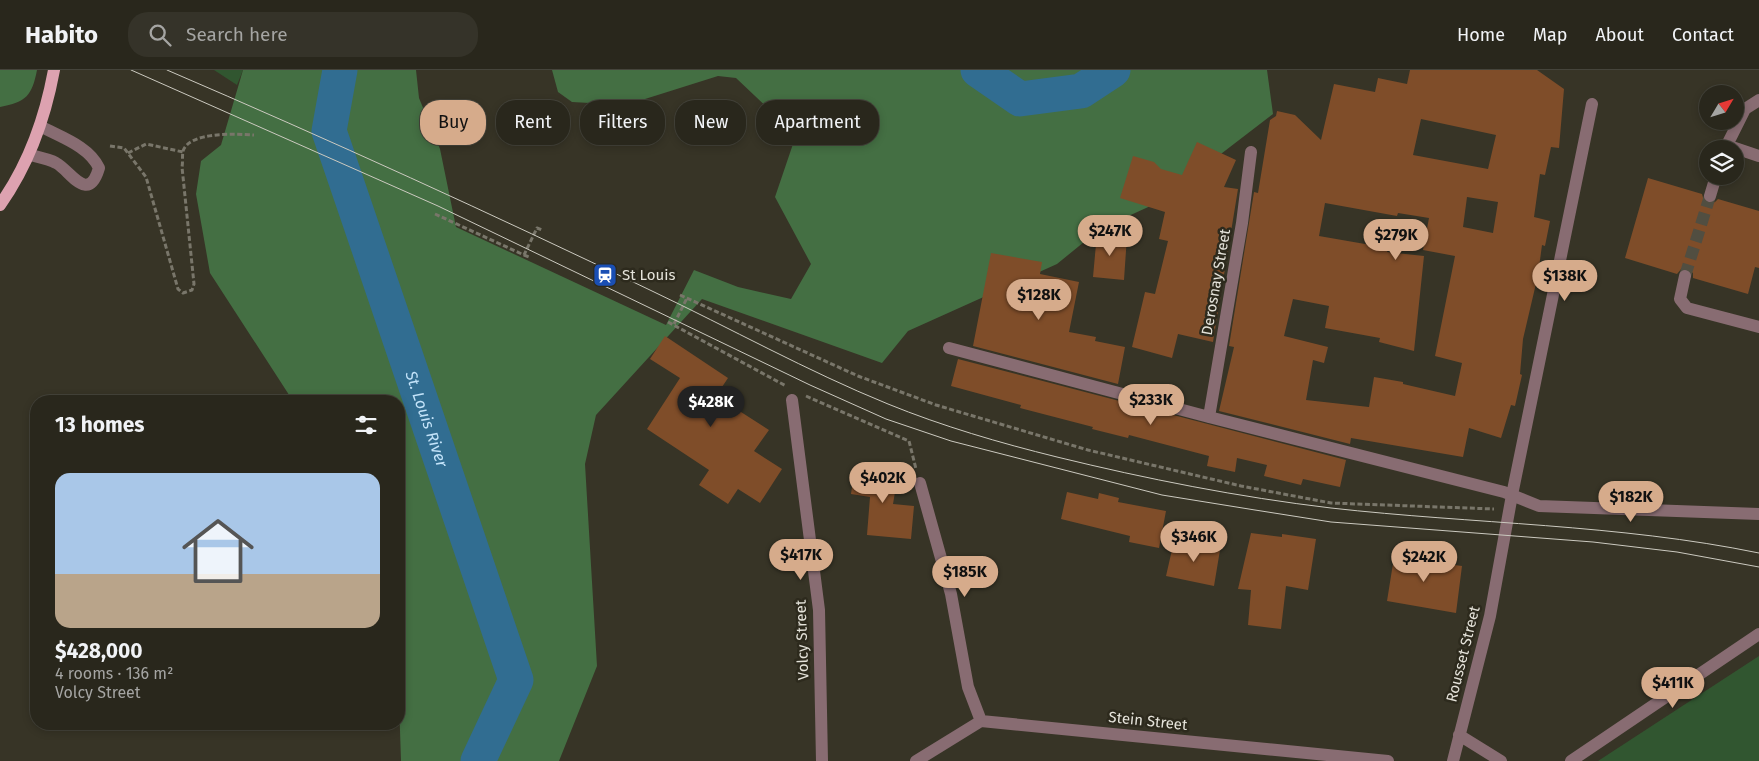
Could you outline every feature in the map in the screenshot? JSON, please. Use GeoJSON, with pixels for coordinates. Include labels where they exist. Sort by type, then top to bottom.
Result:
{"type":"FeatureCollection","features":[{"type":"Feature","properties":{"kind":"main road"},"geometry":{"type":"LineString","coordinates":[[0,205],[30,155],[40,126],[54,72]]}},
{"type":"Feature","properties":{"kind":"street"},"geometry":{"type":"LineString","coordinates":[[1730,140],[1745,109],[1759,100]]}},
{"type":"Feature","properties":{"kind":"street","name":"Rousset Street"},"geometry":{"type":"LineString","coordinates":[[1453,761],[1490,616],[1512,495],[1592,104]]}},
{"type":"Feature","properties":{"kind":"street"},"geometry":{"type":"LineString","coordinates":[[30,155],[56,163],[65,169],[72,179],[81,184],[90,183],[96,177],[99,168],[95,159],[83,149],[40,126]]}},
{"type":"Feature","properties":{"kind":"street","name":"Derosnay Street"},"geometry":{"type":"LineString","coordinates":[[1209,417],[1242,223],[1251,152]]}},
{"type":"Feature","properties":{"kind":"street"},"geometry":{"type":"LineString","coordinates":[[1744,152],[1759,156]]}},
{"type":"Feature","properties":{"kind":"street"},"geometry":{"type":"LineString","coordinates":[[1710,196],[1713,185]]}},
{"type":"Feature","properties":{"kind":"street"},"geometry":{"type":"LineString","coordinates":[[1685,276],[1680,299],[1687,308],[1759,327]]}},
{"type":"Feature","properties":{"kind":"street"},"geometry":{"type":"LineString","coordinates":[[949,348],[1512,495],[1539,506],[1759,514]]}},
{"type":"Feature","properties":{"kind":"street","name":"Volcy Street"},"geometry":{"type":"LineString","coordinates":[[791,394],[819,610],[822,761]]}},
{"type":"Feature","properties":{"kind":"street"},"geometry":{"type":"LineString","coordinates":[[916,761],[981,721],[968,687],[951,594],[920,484]]}},
{"type":"Feature","properties":{"kind":"street"},"geometry":{"type":"LineString","coordinates":[[1571,761],[1759,634]]}},
{"type":"Feature","properties":{"kind":"street","name":"Stein Street"},"geometry":{"type":"LineString","coordinates":[[981,721],[1388,761]]}},
{"type":"Feature","properties":{"kind":"street"},"geometry":{"type":"LineString","coordinates":[[1460,735],[1501,761]]}},
{"type":"Feature","properties":{"kind":"path"},"geometry":{"type":"LineString","coordinates":[[110,146],[118,146],[128,153],[146,177],[178,289],[182,293],[188,293],[192,290],[194,284],[182,167],[183,152],[186,146],[197,139],[213,135],[254,135]]}},
{"type":"Feature","properties":{"kind":"path"},"geometry":{"type":"LineString","coordinates":[[128,153],[146,144],[183,152]]}},
{"type":"Feature","properties":{"kind":"path"},"geometry":{"type":"LineString","coordinates":[[435,214],[529,257]]}},
{"type":"Feature","properties":{"kind":"path"},"geometry":{"type":"LineString","coordinates":[[524,255],[537,228],[542,230]]}},
{"type":"Feature","properties":{"kind":"path"},"geometry":{"type":"LineString","coordinates":[[680,295],[867,379],[936,405],[1088,450],[1241,486],[1332,504],[1502,509]]}},
{"type":"Feature","properties":{"kind":"path"},"geometry":{"type":"LineString","coordinates":[[674,324],[687,298]]}},
{"type":"Feature","properties":{"kind":"path"},"geometry":{"type":"LineString","coordinates":[[668,322],[791,394],[909,441],[920,484]]}},
{"type":"Feature","properties":{"kind":"green space"},"geometry":{"type":"Polygon","coordinates":[[[0,70],[37,70],[30,92],[22,100],[0,107],[0,70]]]}},
{"type":"Feature","properties":{"kind":"green space"},"geometry":{"type":"Polygon","coordinates":[[[214,70],[243,70],[237,85],[214,70]]]}},
{"type":"Feature","properties":{"kind":"green space"},"geometry":{"type":"Polygon","coordinates":[[[243,70],[416,70],[420,100],[420,145],[438,145],[456,227],[666,325],[694,270],[738,287],[791,299],[811,264],[775,197],[793,145],[879,145],[879,100],[759,100],[736,78],[718,76],[642,100],[580,100],[580,102],[572,102],[558,92],[552,70],[1267,70],[1273,114],[1157,203],[1100,229],[1057,264],[908,331],[882,363],[702,299],[596,415],[585,464],[597,666],[559,761],[401,761],[400,730],[405,730],[405,395],[289,395],[210,273],[196,194],[201,161],[221,145],[243,70]]]}},
{"type":"Feature","properties":{"kind":"green space"},"geometry":{"type":"Polygon","coordinates":[[[1759,656],[1759,761],[1598,761],[1759,656]]]}},
{"type":"Feature","properties":{"kind":"building"},"geometry":{"type":"Polygon","coordinates":[[[1410,70],[1537,70],[1564,89],[1559,148],[1551,147],[1545,175],[1540,174],[1534,217],[1550,221],[1545,246],[1542,245],[1538,275],[1523,339],[1520,374],[1522,375],[1515,406],[1511,405],[1501,438],[1469,428],[1463,457],[1351,438],[1350,444],[1219,411],[1234,347],[1229,346],[1254,192],[1258,193],[1270,120],[1276,116],[1277,111],[1295,115],[1321,140],[1334,84],[1375,92],[1378,78],[1407,84],[1410,70]],[[1421,119],[1413,155],[1488,169],[1496,135],[1421,119]],[[1467,197],[1463,227],[1493,233],[1498,202],[1467,197]],[[1325,203],[1319,236],[1388,248],[1387,252],[1424,256],[1414,351],[1379,342],[1380,338],[1325,328],[1329,306],[1293,299],[1284,336],[1328,347],[1324,363],[1313,360],[1306,400],[1369,407],[1374,377],[1403,382],[1403,384],[1455,396],[1462,363],[1435,356],[1455,256],[1423,250],[1429,218],[1398,213],[1397,216],[1325,203]]]}},
{"type":"Feature","properties":{"kind":"building"},"geometry":{"type":"Polygon","coordinates":[[[1197,142],[1236,160],[1224,187],[1238,189],[1213,342],[1178,334],[1172,358],[1132,347],[1145,292],[1155,294],[1168,241],[1159,239],[1165,212],[1120,198],[1133,156],[1154,162],[1161,169],[1182,175],[1197,142]]]}},
{"type":"Feature","properties":{"kind":"building"},"geometry":{"type":"Polygon","coordinates":[[[1648,178],[1702,194],[1704,201],[1708,204],[1718,199],[1759,211],[1759,268],[1755,267],[1748,294],[1693,278],[1693,273],[1687,268],[1682,268],[1677,274],[1625,258],[1648,178]]]}},
{"type":"Feature","properties":{"kind":"building"},"geometry":{"type":"Polygon","coordinates":[[[1097,233],[1127,236],[1124,280],[1093,277],[1097,233]]]}},
{"type":"Feature","properties":{"kind":"building"},"geometry":{"type":"Polygon","coordinates":[[[991,253],[1042,262],[1040,274],[1079,282],[1069,332],[1096,337],[1095,341],[1125,347],[1118,384],[973,346],[991,253]]]}},
{"type":"Feature","properties":{"kind":"building"},"geometry":{"type":"Polygon","coordinates":[[[665,336],[728,378],[716,396],[769,430],[754,451],[782,469],[760,503],[738,489],[728,504],[699,485],[709,470],[647,429],[680,378],[650,359],[665,336]]]}},
{"type":"Feature","properties":{"kind":"building"},"geometry":{"type":"Polygon","coordinates":[[[958,359],[1346,460],[1340,487],[1303,479],[1301,485],[1264,476],[1267,465],[1237,458],[1235,472],[1207,466],[1209,456],[1129,435],[1128,438],[1092,429],[1093,427],[1020,408],[1021,405],[951,386],[958,359]]]}},
{"type":"Feature","properties":{"kind":"building"},"geometry":{"type":"Polygon","coordinates":[[[855,466],[898,474],[893,504],[914,506],[911,539],[867,535],[870,497],[851,494],[855,466]]]}},
{"type":"Feature","properties":{"kind":"building"},"geometry":{"type":"Polygon","coordinates":[[[1067,492],[1098,499],[1099,493],[1119,498],[1118,502],[1166,511],[1159,548],[1129,542],[1130,536],[1061,519],[1067,492]]]}},
{"type":"Feature","properties":{"kind":"building"},"geometry":{"type":"Polygon","coordinates":[[[1251,533],[1282,537],[1282,534],[1316,539],[1308,590],[1286,586],[1281,629],[1248,625],[1251,590],[1238,589],[1251,533]]]}},
{"type":"Feature","properties":{"kind":"building"},"geometry":{"type":"Polygon","coordinates":[[[1174,541],[1220,550],[1214,586],[1166,576],[1174,541]]]}},
{"type":"Feature","properties":{"kind":"building"},"geometry":{"type":"Polygon","coordinates":[[[1395,551],[1433,557],[1432,562],[1462,566],[1456,613],[1387,601],[1395,551]]]}},
{"type":"Feature","properties":{"kind":"waterway","name":"St. Louis River"},"geometry":{"type":"LineString","coordinates":[[340,70],[329,131],[516,680],[478,761]]}},
{"type":"Feature","properties":{"kind":"waterway","name":"St. Louis River"},"geometry":{"type":"LineString","coordinates":[[978,70],[1020,99],[1081,91],[1113,70]]}},
{"type":"Feature","properties":{"kind":"tunnel"},"geometry":{"type":"LineString","coordinates":[[1685,276],[1710,196]]}},
{"type":"Feature","properties":{"kind":"tram line"},"geometry":{"type":"LineString","coordinates":[[131,70],[438,206],[810,385],[886,419],[951,441],[1162,495],[1331,522],[1593,542],[1677,552],[1759,567]]}},
{"type":"Feature","properties":{"kind":"tram line"},"geometry":{"type":"LineString","coordinates":[[167,70],[471,206],[652,291],[798,364],[908,412],[971,434],[1125,473],[1193,487],[1262,498],[1331,508],[1599,530],[1706,543],[1759,553]]}},
{"type":"Feature","properties":{"kind":"place","name":"St Louis"},"geometry":{"type":"Point","coordinates":[605,275]}}]}
